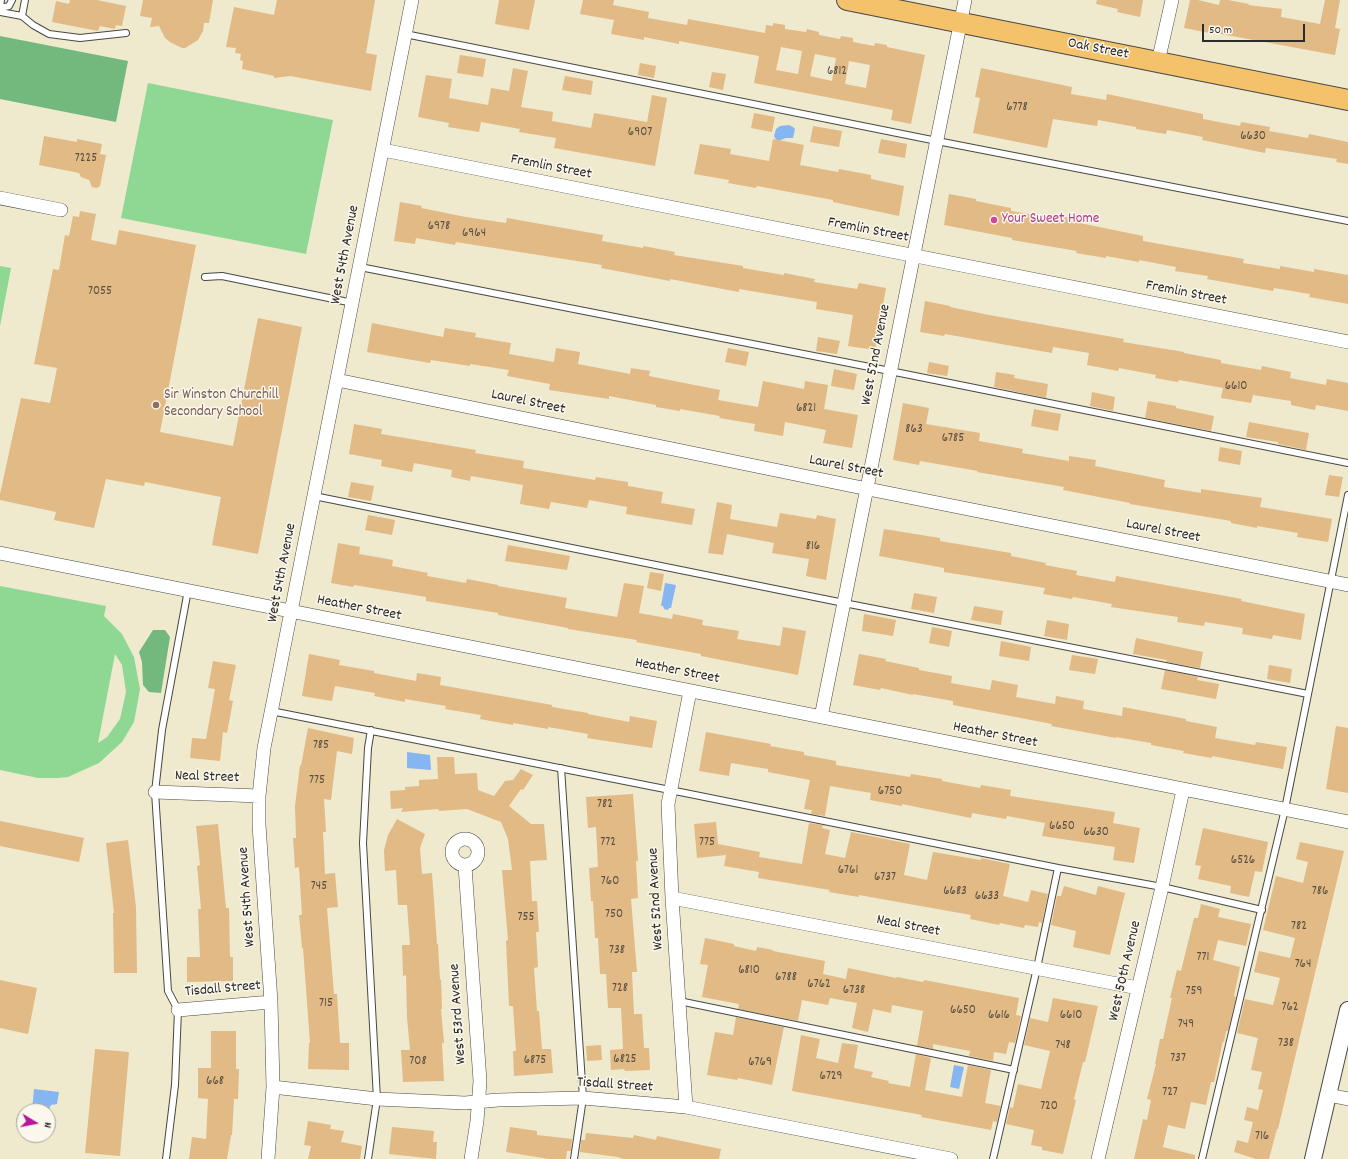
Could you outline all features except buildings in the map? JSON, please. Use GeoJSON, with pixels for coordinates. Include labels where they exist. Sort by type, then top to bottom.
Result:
{"type":"FeatureCollection","features":[{"type":"Feature","properties":{"kind":"main road","name":"Oak Street"},"geometry":{"type":"LineString","coordinates":[[847,0],[1348,100]]}},
{"type":"Feature","properties":{"kind":"street","name":"West 54th Avenue"},"geometry":{"type":"LineString","coordinates":[[268,1159],[273,1087],[271,1002],[259,826],[259,796],[264,748],[412,0]]}},
{"type":"Feature","properties":{"kind":"street","name":"West 52nd Avenue"},"geometry":{"type":"LineString","coordinates":[[821,717],[965,0]]}},
{"type":"Feature","properties":{"kind":"street"},"geometry":{"type":"LineString","coordinates":[[1158,62],[1172,0]]}},
{"type":"Feature","properties":{"kind":"street","name":"Fremlin Street"},"geometry":{"type":"LineString","coordinates":[[382,150],[1348,342]]}},
{"type":"Feature","properties":{"kind":"street"},"geometry":{"type":"LineString","coordinates":[[0,198],[61,210]]}},
{"type":"Feature","properties":{"kind":"street","name":"Laurel Street"},"geometry":{"type":"LineString","coordinates":[[337,380],[1348,585]]}},
{"type":"Feature","properties":{"kind":"street","name":"Heather Street"},"geometry":{"type":"LineString","coordinates":[[0,553],[1348,822]]}},
{"type":"Feature","properties":{"kind":"street","name":"West 52nd Avenue"},"geometry":{"type":"LineString","coordinates":[[686,1107],[678,1001],[668,804],[690,691]]}},
{"type":"Feature","properties":{"kind":"street","name":"West 50th Avenue"},"geometry":{"type":"LineString","coordinates":[[1098,1159],[1162,887],[1183,790]]}},
{"type":"Feature","properties":{"kind":"street","name":"Neal Street"},"geometry":{"type":"LineString","coordinates":[[155,792],[259,796]]}},
{"type":"Feature","properties":{"kind":"street","name":"West 53rd Avenue"},"geometry":{"type":"LineString","coordinates":[[466,866],[480,1081],[479,1102],[471,1159]]}},
{"type":"Feature","properties":{"kind":"street","name":"Neal Street"},"geometry":{"type":"LineString","coordinates":[[672,898],[1138,988]]}},
{"type":"Feature","properties":{"kind":"street","name":"Tisdall Street"},"geometry":{"type":"LineString","coordinates":[[178,1010],[271,1002]]}},
{"type":"Feature","properties":{"kind":"street"},"geometry":{"type":"LineString","coordinates":[[1313,1159],[1348,1010]]}},
{"type":"Feature","properties":{"kind":"street","name":"Tisdall Street"},"geometry":{"type":"LineString","coordinates":[[273,1087],[377,1099],[465,1104],[498,1100],[582,1098],[686,1107],[890,1153],[951,1159]]}},
{"type":"Feature","properties":{"kind":"street"},"geometry":{"type":"LineString","coordinates":[[1328,1094],[1348,1099]]}},
{"type":"Feature","properties":{"kind":"lane"},"geometry":{"type":"LineString","coordinates":[[1,0],[0,8],[9,6],[12,0]]}},
{"type":"Feature","properties":{"kind":"lane"},"geometry":{"type":"LineString","coordinates":[[22,16],[25,0]]}},
{"type":"Feature","properties":{"kind":"lane"},"geometry":{"type":"LineString","coordinates":[[0,12],[22,16],[33,25],[49,34],[80,38],[126,33]]}},
{"type":"Feature","properties":{"kind":"lane"},"geometry":{"type":"LineString","coordinates":[[405,34],[937,141],[1348,221]]}},
{"type":"Feature","properties":{"kind":"lane"},"geometry":{"type":"LineString","coordinates":[[360,267],[1348,463]]}},
{"type":"Feature","properties":{"kind":"lane"},"geometry":{"type":"LineString","coordinates":[[206,277],[222,276],[353,302]]}},
{"type":"Feature","properties":{"kind":"lane"},"geometry":{"type":"LineString","coordinates":[[314,496],[1308,694]]}},
{"type":"Feature","properties":{"kind":"lane"},"geometry":{"type":"LineString","coordinates":[[1202,1159],[1285,809],[1348,496]]}},
{"type":"Feature","properties":{"kind":"lane"},"geometry":{"type":"LineString","coordinates":[[166,1159],[175,1085],[178,1010],[168,991],[155,792],[162,730],[188,590]]}},
{"type":"Feature","properties":{"kind":"lane"},"geometry":{"type":"LineString","coordinates":[[271,711],[1058,868],[1162,887],[1262,910]]}},
{"type":"Feature","properties":{"kind":"lane"},"geometry":{"type":"LineString","coordinates":[[368,1159],[377,1099],[363,843],[368,748],[371,730]]}},
{"type":"Feature","properties":{"kind":"lane"},"geometry":{"type":"LineString","coordinates":[[561,768],[582,1098],[574,1159]]}},
{"type":"Feature","properties":{"kind":"lane"},"geometry":{"type":"LineString","coordinates":[[993,1159],[1037,968],[1058,868]]}},
{"type":"Feature","properties":{"kind":"lane"},"geometry":{"type":"LineString","coordinates":[[678,1001],[1014,1070]]}},
{"type":"Feature","properties":{"kind":"green space"},"geometry":{"type":"Polygon","coordinates":[[[0,36],[128,61],[116,122],[0,99],[0,36]]]}},
{"type":"Feature","properties":{"kind":"green space"},"geometry":{"type":"Polygon","coordinates":[[[148,83],[333,120],[306,254],[121,218],[148,83]]]}},
{"type":"Feature","properties":{"kind":"green space"},"geometry":{"type":"Polygon","coordinates":[[[0,266],[11,268],[0,326],[0,266]]]}},
{"type":"Feature","properties":{"kind":"green space"},"geometry":{"type":"Polygon","coordinates":[[[0,586],[106,606],[104,616],[122,634],[134,657],[140,689],[134,722],[122,742],[99,763],[68,777],[38,778],[0,770],[0,586]],[[115,654],[98,743],[107,737],[120,719],[126,692],[122,665],[115,654]]]}},
{"type":"Feature","properties":{"kind":"green space"},"geometry":{"type":"Polygon","coordinates":[[[153,630],[165,630],[170,637],[161,693],[149,692],[143,685],[142,662],[139,652],[153,630]]]}},
{"type":"Feature","properties":{"kind":"water"},"geometry":{"type":"Polygon","coordinates":[[[789,125],[795,129],[793,138],[786,138],[778,141],[774,136],[776,129],[780,126],[789,125]]]}},
{"type":"Feature","properties":{"kind":"water"},"geometry":{"type":"Polygon","coordinates":[[[665,583],[676,585],[671,608],[668,610],[661,606],[665,583]]]}},
{"type":"Feature","properties":{"kind":"water"},"geometry":{"type":"Polygon","coordinates":[[[407,752],[430,755],[431,770],[407,768],[407,752]]]}},
{"type":"Feature","properties":{"kind":"water"},"geometry":{"type":"Polygon","coordinates":[[[954,1065],[964,1067],[959,1089],[950,1087],[954,1065]]]}},
{"type":"Feature","properties":{"kind":"water"},"geometry":{"type":"Polygon","coordinates":[[[34,1089],[59,1092],[57,1104],[33,1103],[34,1089]]]}},
{"type":"Feature","properties":{"kind":"place","name":"Your Sweet Home"},"geometry":{"type":"Point","coordinates":[994,220]}},
{"type":"Feature","properties":{"kind":"place","name":"Sir Winston Churchill Secondary School"},"geometry":{"type":"Point","coordinates":[156,405]}}]}
